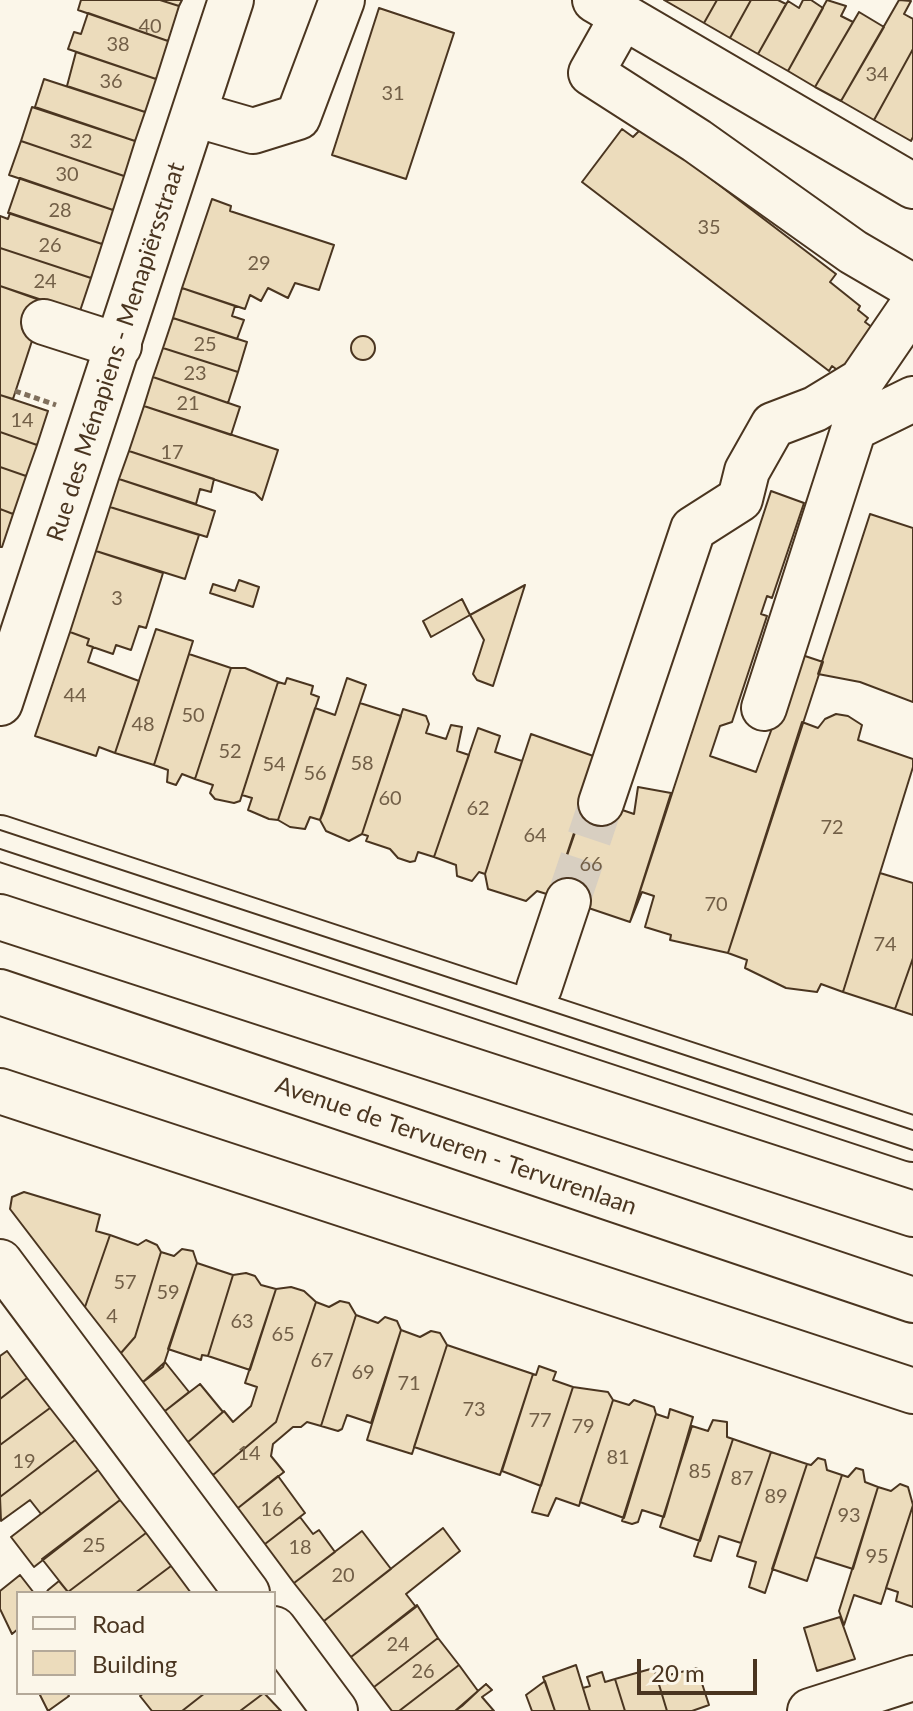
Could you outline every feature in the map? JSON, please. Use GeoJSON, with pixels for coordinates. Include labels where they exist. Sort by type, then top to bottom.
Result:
{"type":"FeatureCollection","features":[{"type":"Feature","properties":{"kind":"main road","name":"Rue des Ménapiens - Menapiërsstraat"},"geometry":{"type":"LineString","coordinates":[[0,703],[231,0]]}},
{"type":"Feature","properties":{"kind":"main road"},"geometry":{"type":"LineString","coordinates":[[194,114],[253,131],[298,117],[342,0]]}},
{"type":"Feature","properties":{"kind":"main road"},"geometry":{"type":"LineString","coordinates":[[913,186],[609,8],[591,73],[697,141],[853,252],[913,287]]}},
{"type":"Feature","properties":{"kind":"main road"},"geometry":{"type":"LineString","coordinates":[[601,803],[693,529],[740,499],[747,471],[773,425],[815,409],[861,381],[913,305]]}},
{"type":"Feature","properties":{"kind":"main road"},"geometry":{"type":"LineString","coordinates":[[44,322],[119,346]]}},
{"type":"Feature","properties":{"kind":"main road"},"geometry":{"type":"LineString","coordinates":[[764,708],[854,428],[913,399]]}},
{"type":"Feature","properties":{"kind":"main road"},"geometry":{"type":"LineString","coordinates":[[0,809],[913,1110]]}},
{"type":"Feature","properties":{"kind":"main road"},"geometry":{"type":"LineString","coordinates":[[0,838],[913,1139]]}},
{"type":"Feature","properties":{"kind":"main road"},"geometry":{"type":"LineString","coordinates":[[539,988],[568,901]]}},
{"type":"Feature","properties":{"kind":"main road"},"geometry":{"type":"LineString","coordinates":[[0,917],[913,1214]]}},
{"type":"Feature","properties":{"kind":"main road","name":"Avenue de Tervueren - Tervurenlaan"},"geometry":{"type":"LineString","coordinates":[[0,992],[913,1300]]}},
{"type":"Feature","properties":{"kind":"main road"},"geometry":{"type":"LineString","coordinates":[[0,1091],[913,1391]]}},
{"type":"Feature","properties":{"kind":"main road"},"geometry":{"type":"LineString","coordinates":[[0,1262],[246,1591]]}},
{"type":"Feature","properties":{"kind":"main road"},"geometry":{"type":"LineString","coordinates":[[276,1632],[335,1711]]}},
{"type":"Feature","properties":{"kind":"main road"},"geometry":{"type":"LineString","coordinates":[[810,1711],[913,1678]]}},
{"type":"Feature","properties":{"kind":"path"},"geometry":{"type":"LineString","coordinates":[[15,391],[58,406]]}},
{"type":"Feature","properties":{"kind":"building"},"geometry":{"type":"Polygon","coordinates":[[[81,0],[160,0],[179,6],[168,41],[78,10],[81,0]]]}},
{"type":"Feature","properties":{"kind":"building"},"geometry":{"type":"Polygon","coordinates":[[[160,0],[182,0],[179,6],[160,0]]]}},
{"type":"Feature","properties":{"kind":"building"},"geometry":{"type":"Polygon","coordinates":[[[664,0],[717,0],[704,23],[664,0]]]}},
{"type":"Feature","properties":{"kind":"building"},"geometry":{"type":"Polygon","coordinates":[[[717,0],[751,0],[730,38],[704,23],[717,0]]]}},
{"type":"Feature","properties":{"kind":"building"},"geometry":{"type":"Polygon","coordinates":[[[751,0],[778,0],[786,4],[758,54],[730,38],[751,0]]]}},
{"type":"Feature","properties":{"kind":"building"},"geometry":{"type":"Polygon","coordinates":[[[803,0],[811,0],[823,8],[788,71],[758,54],[788,1],[799,8],[803,0]]]}},
{"type":"Feature","properties":{"kind":"building"},"geometry":{"type":"Polygon","coordinates":[[[827,0],[846,6],[841,16],[853,22],[815,87],[788,71],[827,0]]]}},
{"type":"Feature","properties":{"kind":"building"},"geometry":{"type":"Polygon","coordinates":[[[899,0],[911,1],[904,14],[913,19],[913,49],[874,120],[841,101],[899,0]]]}},
{"type":"Feature","properties":{"kind":"building"},"geometry":{"type":"Polygon","coordinates":[[[379,8],[454,33],[406,179],[332,155],[379,8]]]}},
{"type":"Feature","properties":{"kind":"building"},"geometry":{"type":"Polygon","coordinates":[[[859,12],[884,27],[841,101],[815,87],[859,12]]]}},
{"type":"Feature","properties":{"kind":"building"},"geometry":{"type":"Polygon","coordinates":[[[88,13],[168,41],[156,79],[68,49],[74,32],[81,34],[88,13]]]}},
{"type":"Feature","properties":{"kind":"building"},"geometry":{"type":"Polygon","coordinates":[[[913,49],[913,137],[911,141],[874,120],[913,49]]]}},
{"type":"Feature","properties":{"kind":"building"},"geometry":{"type":"Polygon","coordinates":[[[76,52],[156,79],[145,112],[67,86],[76,52]]]}},
{"type":"Feature","properties":{"kind":"building"},"geometry":{"type":"Polygon","coordinates":[[[44,79],[145,112],[135,141],[35,107],[44,79]]]}},
{"type":"Feature","properties":{"kind":"building"},"geometry":{"type":"Polygon","coordinates":[[[32,107],[135,141],[124,176],[21,141],[32,107]]]}},
{"type":"Feature","properties":{"kind":"building"},"geometry":{"type":"Polygon","coordinates":[[[643,127],[836,274],[830,282],[860,306],[858,310],[868,318],[865,322],[877,331],[844,375],[832,366],[829,371],[582,182],[622,129],[633,137],[643,127]]]}},
{"type":"Feature","properties":{"kind":"building"},"geometry":{"type":"Polygon","coordinates":[[[21,141],[124,176],[113,210],[9,175],[21,141]]]}},
{"type":"Feature","properties":{"kind":"building"},"geometry":{"type":"Polygon","coordinates":[[[20,178],[113,210],[102,244],[8,213],[20,178]]]}},
{"type":"Feature","properties":{"kind":"building"},"geometry":{"type":"Polygon","coordinates":[[[212,199],[231,206],[230,211],[334,245],[319,290],[295,283],[288,298],[268,288],[261,301],[250,295],[245,309],[182,288],[212,199]]]}},
{"type":"Feature","properties":{"kind":"building"},"geometry":{"type":"Polygon","coordinates":[[[10,213],[102,244],[91,278],[0,248],[0,216],[8,219],[10,213]]]}},
{"type":"Feature","properties":{"kind":"building"},"geometry":{"type":"Polygon","coordinates":[[[0,248],[91,278],[79,314],[0,286],[0,248]]]}},
{"type":"Feature","properties":{"kind":"building"},"geometry":{"type":"Polygon","coordinates":[[[0,286],[45,301],[13,399],[0,395],[0,286]]]}},
{"type":"Feature","properties":{"kind":"building"},"geometry":{"type":"Polygon","coordinates":[[[182,288],[235,306],[232,316],[244,320],[237,339],[173,318],[182,288]]]}},
{"type":"Feature","properties":{"kind":"building"},"geometry":{"type":"Polygon","coordinates":[[[173,318],[247,342],[238,372],[163,348],[173,318]]]}},
{"type":"Feature","properties":{"kind":"building"},"geometry":{"type":"Polygon","coordinates":[[[363,336],[371,340],[375,348],[371,356],[363,360],[355,356],[351,348],[355,340],[363,336]]]}},
{"type":"Feature","properties":{"kind":"building"},"geometry":{"type":"Polygon","coordinates":[[[163,348],[238,372],[228,403],[153,377],[163,348]]]}},
{"type":"Feature","properties":{"kind":"building"},"geometry":{"type":"Polygon","coordinates":[[[153,377],[240,407],[231,435],[144,406],[153,377]]]}},
{"type":"Feature","properties":{"kind":"building"},"geometry":{"type":"Polygon","coordinates":[[[0,395],[48,411],[37,445],[0,432],[0,395]]]}},
{"type":"Feature","properties":{"kind":"building"},"geometry":{"type":"Polygon","coordinates":[[[144,406],[278,450],[262,500],[255,493],[129,451],[144,406]]]}},
{"type":"Feature","properties":{"kind":"building"},"geometry":{"type":"Polygon","coordinates":[[[0,432],[37,445],[26,476],[0,467],[0,432]]]}},
{"type":"Feature","properties":{"kind":"building"},"geometry":{"type":"Polygon","coordinates":[[[129,451],[214,479],[211,492],[200,489],[196,504],[119,479],[129,451]]]}},
{"type":"Feature","properties":{"kind":"building"},"geometry":{"type":"Polygon","coordinates":[[[0,467],[26,476],[13,514],[0,509],[0,467]]]}},
{"type":"Feature","properties":{"kind":"building"},"geometry":{"type":"Polygon","coordinates":[[[119,479],[215,511],[207,537],[110,507],[119,479]]]}},
{"type":"Feature","properties":{"kind":"building"},"geometry":{"type":"Polygon","coordinates":[[[771,491],[804,503],[772,598],[767,596],[761,614],[767,616],[732,722],[720,726],[710,756],[756,772],[799,654],[823,662],[728,953],[670,940],[671,935],[645,927],[654,896],[642,892],[630,922],[771,491]]]}},
{"type":"Feature","properties":{"kind":"building"},"geometry":{"type":"Polygon","coordinates":[[[110,507],[199,535],[185,579],[96,551],[110,507]]]}},
{"type":"Feature","properties":{"kind":"building"},"geometry":{"type":"Polygon","coordinates":[[[0,509],[13,514],[2,547],[0,547],[0,509]]]}},
{"type":"Feature","properties":{"kind":"building"},"geometry":{"type":"Polygon","coordinates":[[[870,514],[913,528],[913,702],[860,682],[818,674],[870,514]]]}},
{"type":"Feature","properties":{"kind":"building"},"geometry":{"type":"Polygon","coordinates":[[[96,551],[163,573],[146,628],[139,626],[131,650],[116,645],[113,654],[87,645],[89,639],[70,632],[96,551]]]}},
{"type":"Feature","properties":{"kind":"building"},"geometry":{"type":"Polygon","coordinates":[[[239,580],[259,587],[253,607],[210,593],[213,584],[235,591],[239,580]]]}},
{"type":"Feature","properties":{"kind":"building"},"geometry":{"type":"Polygon","coordinates":[[[525,585],[493,686],[477,680],[473,674],[484,640],[470,615],[525,585]]]}},
{"type":"Feature","properties":{"kind":"building"},"geometry":{"type":"Polygon","coordinates":[[[462,599],[470,615],[431,637],[423,621],[462,599]]]}},
{"type":"Feature","properties":{"kind":"building"},"geometry":{"type":"Polygon","coordinates":[[[156,629],[193,641],[154,765],[115,753],[156,629]]]}},
{"type":"Feature","properties":{"kind":"building"},"geometry":{"type":"Polygon","coordinates":[[[70,632],[89,639],[87,645],[93,647],[88,662],[139,681],[115,753],[99,747],[96,756],[35,736],[70,632]]]}},
{"type":"Feature","properties":{"kind":"building"},"geometry":{"type":"Polygon","coordinates":[[[189,654],[231,668],[195,779],[182,774],[176,785],[167,782],[168,770],[154,765],[189,654]]]}},
{"type":"Feature","properties":{"kind":"building"},"geometry":{"type":"Polygon","coordinates":[[[231,668],[245,668],[278,682],[240,801],[234,803],[215,799],[210,793],[213,785],[195,779],[231,668]]]}},
{"type":"Feature","properties":{"kind":"building"},"geometry":{"type":"Polygon","coordinates":[[[287,678],[313,686],[311,694],[319,697],[278,820],[248,810],[252,798],[242,795],[278,682],[285,684],[287,678]]]}},
{"type":"Feature","properties":{"kind":"building"},"geometry":{"type":"Polygon","coordinates":[[[347,678],[366,685],[323,813],[320,820],[310,817],[305,829],[290,827],[278,820],[315,708],[335,715],[347,678]]]}},
{"type":"Feature","properties":{"kind":"building"},"geometry":{"type":"Polygon","coordinates":[[[360,703],[401,716],[362,834],[349,841],[326,831],[320,820],[360,703]]]}},
{"type":"Feature","properties":{"kind":"building"},"geometry":{"type":"Polygon","coordinates":[[[403,709],[426,716],[429,724],[426,733],[446,739],[451,725],[462,727],[457,751],[469,755],[434,857],[418,852],[415,861],[410,862],[398,858],[390,849],[366,841],[368,836],[362,834],[403,709]]]}},
{"type":"Feature","properties":{"kind":"building"},"geometry":{"type":"Polygon","coordinates":[[[836,714],[848,716],[862,725],[858,740],[913,759],[913,767],[843,992],[821,984],[817,992],[786,988],[745,968],[747,960],[728,953],[802,722],[818,728],[825,719],[836,714]]]}},
{"type":"Feature","properties":{"kind":"building"},"geometry":{"type":"Polygon","coordinates":[[[478,728],[500,736],[495,752],[522,761],[485,874],[479,872],[472,881],[457,876],[456,865],[434,857],[478,728]]]}},
{"type":"Feature","properties":{"kind":"building"},"geometry":{"type":"Polygon","coordinates":[[[531,734],[599,758],[553,896],[537,891],[526,901],[488,889],[485,874],[531,734]]]}},
{"type":"Feature","properties":{"kind":"building"},"geometry":{"type":"Polygon","coordinates":[[[638,787],[671,793],[630,922],[553,896],[587,798],[634,814],[638,787]]]}},
{"type":"Feature","properties":{"kind":"building"},"geometry":{"type":"Polygon","coordinates":[[[880,873],[913,883],[913,958],[895,1009],[843,992],[880,873]]]}},
{"type":"Feature","properties":{"kind":"building"},"geometry":{"type":"Polygon","coordinates":[[[913,958],[913,1015],[895,1009],[913,958]]]}},
{"type":"Feature","properties":{"kind":"building"},"geometry":{"type":"Polygon","coordinates":[[[24,1192],[100,1215],[96,1231],[110,1235],[85,1307],[10,1209],[12,1197],[24,1192]]]}},
{"type":"Feature","properties":{"kind":"building"},"geometry":{"type":"Polygon","coordinates":[[[110,1235],[138,1245],[146,1240],[157,1245],[161,1252],[135,1337],[121,1353],[85,1307],[110,1235]]]}},
{"type":"Feature","properties":{"kind":"building"},"geometry":{"type":"Polygon","coordinates":[[[182,1249],[193,1251],[197,1263],[163,1367],[143,1382],[121,1353],[135,1337],[161,1252],[174,1256],[182,1249]]]}},
{"type":"Feature","properties":{"kind":"building"},"geometry":{"type":"Polygon","coordinates":[[[197,1263],[233,1275],[208,1356],[202,1355],[201,1360],[168,1349],[197,1263]]]}},
{"type":"Feature","properties":{"kind":"building"},"geometry":{"type":"Polygon","coordinates":[[[246,1273],[255,1276],[261,1285],[276,1289],[250,1370],[208,1356],[233,1275],[246,1273]]]}},
{"type":"Feature","properties":{"kind":"building"},"geometry":{"type":"Polygon","coordinates":[[[291,1287],[304,1291],[316,1302],[276,1422],[213,1475],[188,1442],[224,1411],[233,1422],[251,1406],[257,1387],[245,1383],[276,1289],[291,1287]]]}},
{"type":"Feature","properties":{"kind":"building"},"geometry":{"type":"Polygon","coordinates":[[[340,1301],[349,1303],[356,1315],[321,1426],[307,1422],[301,1427],[293,1427],[273,1444],[271,1456],[284,1472],[238,1508],[213,1475],[276,1422],[316,1302],[329,1307],[340,1301]]]}},
{"type":"Feature","properties":{"kind":"building"},"geometry":{"type":"Polygon","coordinates":[[[356,1315],[378,1323],[385,1317],[397,1321],[401,1330],[371,1423],[347,1415],[342,1429],[338,1431],[321,1426],[356,1315]]]}},
{"type":"Feature","properties":{"kind":"building"},"geometry":{"type":"Polygon","coordinates":[[[401,1330],[420,1337],[431,1331],[440,1333],[447,1345],[412,1454],[367,1440],[401,1330]]]}},
{"type":"Feature","properties":{"kind":"building"},"geometry":{"type":"Polygon","coordinates":[[[447,1345],[533,1374],[500,1475],[414,1447],[447,1345]]]}},
{"type":"Feature","properties":{"kind":"building"},"geometry":{"type":"Polygon","coordinates":[[[7,1351],[27,1378],[0,1399],[0,1356],[7,1351]]]}},
{"type":"Feature","properties":{"kind":"building"},"geometry":{"type":"Polygon","coordinates":[[[165,1362],[189,1392],[165,1411],[143,1382],[165,1362]]]}},
{"type":"Feature","properties":{"kind":"building"},"geometry":{"type":"Polygon","coordinates":[[[539,1366],[556,1372],[553,1380],[573,1387],[541,1486],[502,1471],[533,1374],[536,1375],[539,1366]]]}},
{"type":"Feature","properties":{"kind":"building"},"geometry":{"type":"Polygon","coordinates":[[[27,1378],[50,1408],[0,1445],[0,1399],[27,1378]]]}},
{"type":"Feature","properties":{"kind":"building"},"geometry":{"type":"Polygon","coordinates":[[[200,1384],[223,1412],[188,1442],[165,1411],[200,1384]]]}},
{"type":"Feature","properties":{"kind":"building"},"geometry":{"type":"Polygon","coordinates":[[[573,1387],[608,1392],[613,1400],[579,1506],[556,1498],[548,1516],[532,1512],[573,1387]]]}},
{"type":"Feature","properties":{"kind":"building"},"geometry":{"type":"Polygon","coordinates":[[[613,1400],[629,1405],[634,1400],[654,1407],[656,1414],[624,1518],[580,1502],[613,1400]]]}},
{"type":"Feature","properties":{"kind":"building"},"geometry":{"type":"Polygon","coordinates":[[[50,1408],[75,1440],[0,1497],[0,1445],[50,1408]]]}},
{"type":"Feature","properties":{"kind":"building"},"geometry":{"type":"Polygon","coordinates":[[[670,1409],[693,1417],[664,1517],[642,1510],[638,1522],[622,1521],[656,1414],[668,1418],[670,1409]]]}},
{"type":"Feature","properties":{"kind":"building"},"geometry":{"type":"Polygon","coordinates":[[[713,1420],[727,1422],[727,1437],[733,1439],[700,1541],[660,1527],[692,1426],[708,1431],[713,1420]]]}},
{"type":"Feature","properties":{"kind":"building"},"geometry":{"type":"Polygon","coordinates":[[[733,1439],[771,1452],[741,1543],[719,1536],[711,1561],[694,1556],[733,1439]]]}},
{"type":"Feature","properties":{"kind":"building"},"geometry":{"type":"Polygon","coordinates":[[[75,1440],[98,1470],[41,1514],[30,1500],[1,1521],[0,1497],[75,1440]]]}},
{"type":"Feature","properties":{"kind":"building"},"geometry":{"type":"Polygon","coordinates":[[[771,1452],[807,1464],[765,1593],[749,1587],[756,1562],[737,1556],[771,1452]]]}},
{"type":"Feature","properties":{"kind":"building"},"geometry":{"type":"Polygon","coordinates":[[[818,1458],[825,1460],[827,1470],[842,1475],[807,1581],[772,1569],[807,1464],[811,1465],[818,1458]]]}},
{"type":"Feature","properties":{"kind":"building"},"geometry":{"type":"Polygon","coordinates":[[[856,1468],[863,1470],[865,1482],[878,1487],[853,1569],[815,1557],[842,1475],[848,1477],[856,1468]]]}},
{"type":"Feature","properties":{"kind":"building"},"geometry":{"type":"Polygon","coordinates":[[[98,1470],[120,1500],[34,1567],[11,1537],[98,1470]]]}},
{"type":"Feature","properties":{"kind":"building"},"geometry":{"type":"Polygon","coordinates":[[[278,1476],[305,1513],[265,1544],[238,1508],[278,1476]]]}},
{"type":"Feature","properties":{"kind":"building"},"geometry":{"type":"Polygon","coordinates":[[[900,1484],[908,1487],[913,1505],[881,1604],[854,1595],[844,1625],[839,1611],[878,1487],[891,1491],[900,1484]]]}},
{"type":"Feature","properties":{"kind":"building"},"geometry":{"type":"Polygon","coordinates":[[[120,1500],[146,1533],[69,1591],[42,1559],[120,1500]]]}},
{"type":"Feature","properties":{"kind":"building"},"geometry":{"type":"Polygon","coordinates":[[[913,1505],[913,1607],[896,1601],[898,1592],[886,1588],[913,1505]]]}},
{"type":"Feature","properties":{"kind":"building"},"geometry":{"type":"Polygon","coordinates":[[[300,1517],[313,1534],[319,1530],[335,1552],[294,1583],[265,1544],[300,1517]]]}},
{"type":"Feature","properties":{"kind":"building"},"geometry":{"type":"Polygon","coordinates":[[[443,1528],[460,1551],[406,1594],[416,1607],[351,1657],[324,1621],[443,1528]]]}},
{"type":"Feature","properties":{"kind":"building"},"geometry":{"type":"Polygon","coordinates":[[[362,1531],[391,1569],[324,1621],[294,1583],[362,1531]]]}},
{"type":"Feature","properties":{"kind":"building"},"geometry":{"type":"Polygon","coordinates":[[[146,1533],[171,1566],[138,1591],[69,1591],[146,1533]]]}},
{"type":"Feature","properties":{"kind":"building"},"geometry":{"type":"Polygon","coordinates":[[[171,1566],[190,1591],[138,1591],[171,1566]]]}},
{"type":"Feature","properties":{"kind":"building"},"geometry":{"type":"Polygon","coordinates":[[[20,1575],[32,1591],[16,1591],[16,1631],[12,1634],[0,1609],[0,1591],[20,1575]]]}},
{"type":"Feature","properties":{"kind":"building"},"geometry":{"type":"Polygon","coordinates":[[[59,1581],[67,1591],[47,1591],[59,1581]]]}},
{"type":"Feature","properties":{"kind":"building"},"geometry":{"type":"Polygon","coordinates":[[[417,1605],[438,1638],[374,1687],[351,1657],[417,1605]]]}},
{"type":"Feature","properties":{"kind":"building"},"geometry":{"type":"Polygon","coordinates":[[[840,1617],[855,1659],[817,1671],[804,1628],[840,1617]]]}},
{"type":"Feature","properties":{"kind":"building"},"geometry":{"type":"Polygon","coordinates":[[[438,1638],[459,1665],[399,1711],[392,1711],[374,1687],[438,1638]]]}},
{"type":"Feature","properties":{"kind":"building"},"geometry":{"type":"Polygon","coordinates":[[[459,1665],[478,1691],[462,1706],[455,1711],[399,1711],[459,1665]]]}},
{"type":"Feature","properties":{"kind":"building"},"geometry":{"type":"Polygon","coordinates":[[[576,1665],[590,1711],[555,1711],[543,1677],[576,1665]]]}},
{"type":"Feature","properties":{"kind":"building"},"geometry":{"type":"Polygon","coordinates":[[[654,1668],[667,1711],[625,1711],[615,1679],[654,1668]]]}},
{"type":"Feature","properties":{"kind":"building"},"geometry":{"type":"Polygon","coordinates":[[[697,1668],[709,1705],[692,1711],[667,1711],[657,1678],[697,1668]]]}},
{"type":"Feature","properties":{"kind":"building"},"geometry":{"type":"Polygon","coordinates":[[[602,1672],[605,1682],[615,1679],[625,1711],[590,1711],[583,1688],[590,1686],[587,1677],[602,1672]]]}},
{"type":"Feature","properties":{"kind":"building"},"geometry":{"type":"Polygon","coordinates":[[[545,1681],[555,1711],[532,1711],[526,1695],[545,1681]]]}},
{"type":"Feature","properties":{"kind":"building"},"geometry":{"type":"Polygon","coordinates":[[[486,1684],[492,1690],[482,1697],[494,1711],[455,1711],[486,1684]]]}},
{"type":"Feature","properties":{"kind":"building"},"geometry":{"type":"Polygon","coordinates":[[[40,1695],[68,1695],[69,1696],[48,1711],[40,1695]]]}},
{"type":"Feature","properties":{"kind":"building"},"geometry":{"type":"Polygon","coordinates":[[[202,1695],[182,1711],[152,1711],[140,1696],[202,1695]]]}},
{"type":"Feature","properties":{"kind":"building"},"geometry":{"type":"Polygon","coordinates":[[[202,1695],[261,1695],[240,1711],[182,1711],[202,1695]]]}},
{"type":"Feature","properties":{"kind":"building"},"geometry":{"type":"Polygon","coordinates":[[[266,1695],[281,1711],[240,1711],[266,1695]]]}},
{"type":"Feature","properties":{"kind":"tunnel"},"geometry":{"type":"LineString","coordinates":[[568,901],[601,803]]}},
{"type":"Feature","properties":{"kind":"tram line"},"geometry":{"type":"LineString","coordinates":[[0,830],[913,1130]]}},
{"type":"Feature","properties":{"kind":"tram line"},"geometry":{"type":"LineString","coordinates":[[0,849],[913,1150]]}}]}
